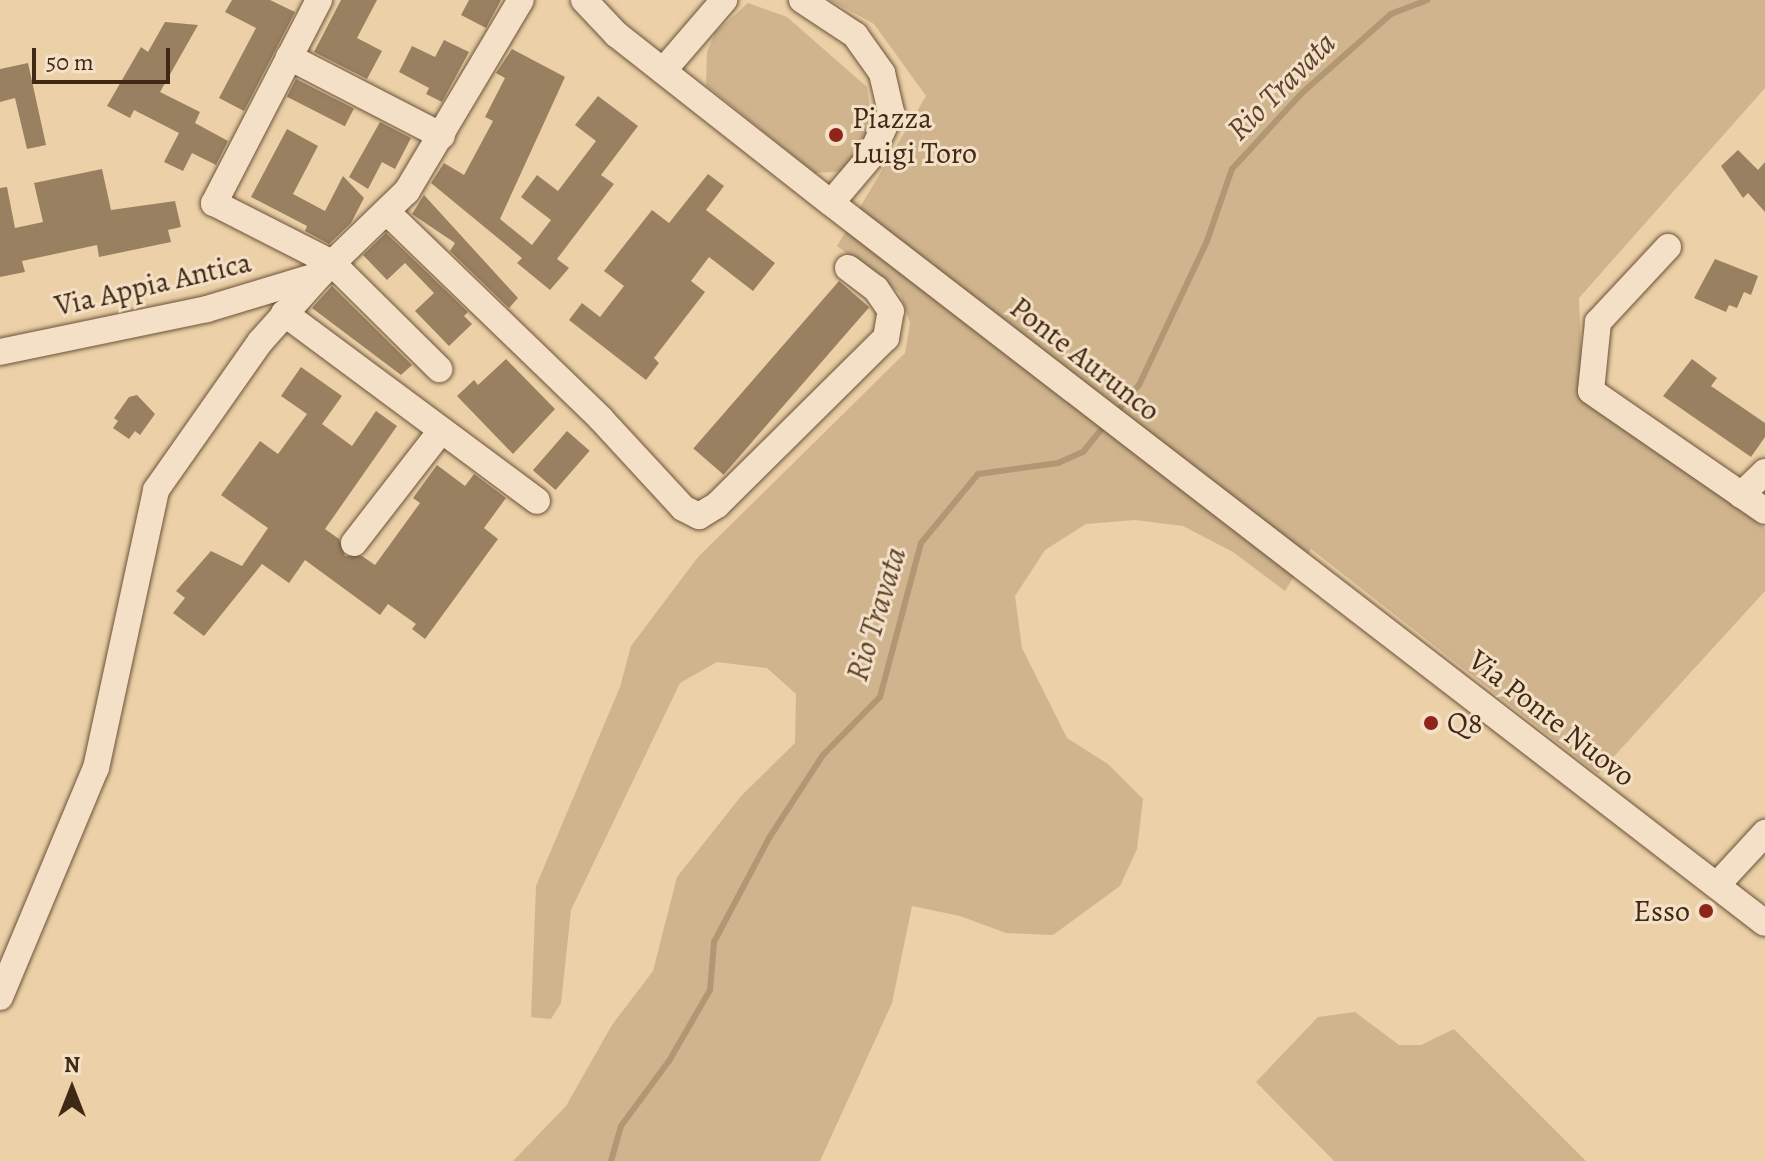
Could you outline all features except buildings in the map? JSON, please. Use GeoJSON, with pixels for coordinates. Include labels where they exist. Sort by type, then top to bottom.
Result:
{"type":"FeatureCollection","features":[{"type":"Feature","properties":{"kind":"street"},"geometry":{"type":"LineString","coordinates":[[319,0],[214,203],[326,269],[439,369]]}},
{"type":"Feature","properties":{"kind":"street","name":"Via Appia Antica"},"geometry":{"type":"LineString","coordinates":[[0,352],[207,309],[326,269],[389,214],[442,136],[521,0]]}},
{"type":"Feature","properties":{"kind":"street"},"geometry":{"type":"LineString","coordinates":[[584,0],[663,71],[831,203],[870,157],[891,112],[882,73],[855,35],[802,0]]}},
{"type":"Feature","properties":{"kind":"street"},"geometry":{"type":"LineString","coordinates":[[663,71],[724,0]]}},
{"type":"Feature","properties":{"kind":"street"},"geometry":{"type":"LineString","coordinates":[[289,57],[442,136]]}},
{"type":"Feature","properties":{"kind":"street","name":"Ponte Aurunco"},"geometry":{"type":"LineString","coordinates":[[831,203],[1299,566]]}},
{"type":"Feature","properties":{"kind":"street"},"geometry":{"type":"LineString","coordinates":[[389,214],[601,419],[683,508],[699,516],[717,505],[886,338],[891,311],[876,289],[848,268]]}},
{"type":"Feature","properties":{"kind":"street"},"geometry":{"type":"LineString","coordinates":[[1668,247],[1598,322],[1591,391],[1765,511]]}},
{"type":"Feature","properties":{"kind":"street"},"geometry":{"type":"LineString","coordinates":[[0,997],[96,768],[156,490],[284,313],[326,269]]}},
{"type":"Feature","properties":{"kind":"street"},"geometry":{"type":"LineString","coordinates":[[284,313],[537,501]]}},
{"type":"Feature","properties":{"kind":"street"},"geometry":{"type":"LineString","coordinates":[[354,543],[441,431]]}},
{"type":"Feature","properties":{"kind":"street"},"geometry":{"type":"LineString","coordinates":[[1741,495],[1765,472]]}},
{"type":"Feature","properties":{"kind":"street","name":"Via Ponte Nuovo"},"geometry":{"type":"LineString","coordinates":[[1299,566],[1765,923]]}},
{"type":"Feature","properties":{"kind":"street"},"geometry":{"type":"LineString","coordinates":[[1717,885],[1765,833]]}},
{"type":"Feature","properties":{"kind":"shaded area"},"geometry":{"type":"Polygon","coordinates":[[[830,0],[1765,0],[1765,88],[1579,298],[1583,398],[1765,528],[1765,591],[1598,774],[1311,549],[1285,591],[1233,552],[1183,526],[1135,520],[1086,524],[1045,550],[1015,596],[1022,648],[1067,738],[1108,764],[1143,799],[1137,849],[1120,886],[1053,935],[1006,933],[960,916],[912,906],[892,1003],[820,1161],[513,1161],[566,1106],[612,1025],[653,971],[677,877],[742,795],[795,743],[796,694],[767,668],[717,662],[680,683],[571,910],[561,1003],[551,1019],[531,1017],[536,886],[620,687],[631,646],[698,557],[905,353],[910,323],[900,293],[837,246],[926,96],[874,24],[830,0]]]}},
{"type":"Feature","properties":{"kind":"shaded area"},"geometry":{"type":"Polygon","coordinates":[[[748,3],[787,17],[867,87],[874,132],[846,171],[815,173],[706,85],[707,52],[715,33],[748,3]]]}},
{"type":"Feature","properties":{"kind":"shaded area"},"geometry":{"type":"Polygon","coordinates":[[[1355,1012],[1399,1045],[1421,1045],[1454,1029],[1586,1161],[1334,1161],[1256,1082],[1318,1017],[1355,1012]]]}},
{"type":"Feature","properties":{"kind":"waterway","name":"Rio Travata"},"geometry":{"type":"LineString","coordinates":[[1116,413],[1139,385],[1207,241],[1232,169],[1302,93],[1391,14],[1427,0]]}},
{"type":"Feature","properties":{"kind":"waterway","name":"Rio Travata"},"geometry":{"type":"LineString","coordinates":[[611,1161],[621,1126],[669,1061],[710,990],[714,942],[769,838],[823,755],[880,697],[921,543],[978,474],[1058,463],[1083,452],[1106,424]]}},
{"type":"Feature","properties":{"kind":"place","name":"Piazza Luigi Toro"},"geometry":{"type":"Point","coordinates":[836,135]}},
{"type":"Feature","properties":{"kind":"place","name":"Q8"},"geometry":{"type":"Point","coordinates":[1431,723]}},
{"type":"Feature","properties":{"kind":"place","name":"Esso"},"geometry":{"type":"Point","coordinates":[1706,911]}}]}
